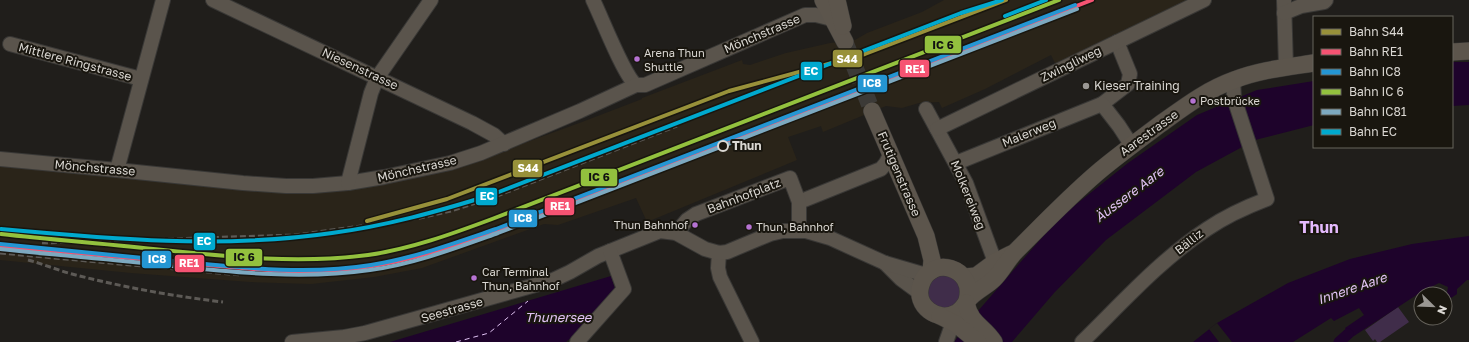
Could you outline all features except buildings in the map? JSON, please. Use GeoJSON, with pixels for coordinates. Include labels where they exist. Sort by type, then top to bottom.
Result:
{"type":"FeatureCollection","features":[{"type":"Feature","properties":{"kind":"main road"},"geometry":{"type":"LineString","coordinates":[[822,3],[843,24],[845,42],[832,19],[822,3]]}},
{"type":"Feature","properties":{"kind":"main road"},"geometry":{"type":"LineString","coordinates":[[1453,52],[1469,51]]}},
{"type":"Feature","properties":{"kind":"main road","name":"Aarestrasse"},"geometry":{"type":"LineString","coordinates":[[957,322],[947,316],[955,314],[995,278],[1013,254],[1079,189],[1132,146],[1193,101],[1232,80],[1286,67],[1313,63]]}},
{"type":"Feature","properties":{"kind":"main road","name":"Frutigenstrasse"},"geometry":{"type":"LineString","coordinates":[[872,111],[926,236],[932,260],[928,273]]}},
{"type":"Feature","properties":{"kind":"main road","name":"Frutigenstrasse"},"geometry":{"type":"LineString","coordinates":[[926,236],[958,273]]}},
{"type":"Feature","properties":{"kind":"main road","name":"Aarestrasse"},"geometry":{"type":"LineString","coordinates":[[928,273],[941,268],[976,276],[995,262],[1013,254]]}},
{"type":"Feature","properties":{"kind":"main road"},"geometry":{"type":"LineString","coordinates":[[928,273],[921,283],[920,293],[923,303],[927,309],[933,314],[989,335],[994,342]]}},
{"type":"Feature","properties":{"kind":"main road"},"geometry":{"type":"LineString","coordinates":[[957,322],[967,302],[968,287],[958,273]]}},
{"type":"Feature","properties":{"kind":"main road"},"geometry":{"type":"LineString","coordinates":[[957,322],[978,342]]}},
{"type":"Feature","properties":{"kind":"street","name":"Mittlere Ringstrasse"},"geometry":{"type":"LineString","coordinates":[[118,170],[163,0]]}},
{"type":"Feature","properties":{"kind":"street","name":"Niesenstrasse"},"geometry":{"type":"LineString","coordinates":[[213,0],[472,123],[494,135],[504,144]]}},
{"type":"Feature","properties":{"kind":"street"},"geometry":{"type":"LineString","coordinates":[[348,183],[370,93],[377,78],[431,0]]}},
{"type":"Feature","properties":{"kind":"street"},"geometry":{"type":"LineString","coordinates":[[594,0],[621,62],[631,81],[636,85]]}},
{"type":"Feature","properties":{"kind":"street","name":"Zwingliweg"},"geometry":{"type":"LineString","coordinates":[[937,128],[1204,0]]}},
{"type":"Feature","properties":{"kind":"street"},"geometry":{"type":"LineString","coordinates":[[1286,67],[1284,6],[1300,6],[1324,2],[1326,0]]}},
{"type":"Feature","properties":{"kind":"street","name":"Mönchstrasse"},"geometry":{"type":"LineString","coordinates":[[0,159],[243,183],[292,186],[348,183],[384,177],[450,163],[504,144],[636,85],[645,85],[822,3]]}},
{"type":"Feature","properties":{"kind":"street","name":"Malerweg"},"geometry":{"type":"LineString","coordinates":[[956,163],[1102,104],[1128,84],[1130,74],[1117,42]]}},
{"type":"Feature","properties":{"kind":"street","name":"Mittlere Ringstrasse"},"geometry":{"type":"LineString","coordinates":[[10,44],[141,79]]}},
{"type":"Feature","properties":{"kind":"street","name":"Bälliz"},"geometry":{"type":"LineString","coordinates":[[1082,342],[1162,264],[1186,244],[1206,229],[1228,216],[1267,198],[1234,98],[1232,80]]}},
{"type":"Feature","properties":{"kind":"street"},"geometry":{"type":"LineString","coordinates":[[1102,104],[1132,146]]}},
{"type":"Feature","properties":{"kind":"street","name":"Molkereiweg"},"geometry":{"type":"LineString","coordinates":[[926,109],[966,184],[995,262]]}},
{"type":"Feature","properties":{"kind":"street"},"geometry":{"type":"LineString","coordinates":[[799,202],[881,169],[890,155]]}},
{"type":"Feature","properties":{"kind":"street","name":"Bahnhofplatz"},"geometry":{"type":"LineString","coordinates":[[676,233],[687,220],[696,214],[790,178],[799,202],[799,230]]}},
{"type":"Feature","properties":{"kind":"street","name":"Seestrasse"},"geometry":{"type":"LineString","coordinates":[[292,342],[366,334],[525,289],[558,278],[610,251],[648,235],[660,231],[676,233]]}},
{"type":"Feature","properties":{"kind":"street"},"geometry":{"type":"LineString","coordinates":[[676,233],[705,249],[719,253],[727,252],[770,234],[783,231],[806,231],[823,235],[885,263],[928,273]]}},
{"type":"Feature","properties":{"kind":"street"},"geometry":{"type":"LineString","coordinates":[[577,342],[624,289],[610,251]]}},
{"type":"Feature","properties":{"kind":"street"},"geometry":{"type":"LineString","coordinates":[[719,253],[718,268],[720,277],[752,342]]}},
{"type":"Feature","properties":{"kind":"street"},"geometry":{"type":"LineString","coordinates":[[885,263],[901,279],[920,293]]}},
{"type":"Feature","properties":{"kind":"street"},"geometry":{"type":"LineString","coordinates":[[946,342],[957,322]]}},
{"type":"Feature","properties":{"kind":"shaded area"},"geometry":{"type":"Polygon","coordinates":[[[944,0],[1189,0],[1057,67],[1051,55],[985,89],[942,108],[939,102],[919,103],[902,108],[886,106],[823,132],[821,126],[788,137],[797,160],[647,222],[636,198],[558,225],[544,224],[422,268],[374,277],[311,284],[250,282],[131,273],[0,260],[0,159],[286,186],[453,169],[582,122],[742,60],[743,64],[750,65],[786,53],[830,43],[855,40],[867,33],[922,12],[944,0]]]}},
{"type":"Feature","properties":{"kind":"shaded area"},"geometry":{"type":"Polygon","coordinates":[[[944,275],[956,280],[961,292],[956,304],[944,309],[932,304],[927,292],[932,280],[944,275]]]}},
{"type":"Feature","properties":{"kind":"shaded area"},"geometry":{"type":"Polygon","coordinates":[[[1398,307],[1409,322],[1380,342],[1377,342],[1375,339],[1373,341],[1365,330],[1398,307]]]}},
{"type":"Feature","properties":{"kind":"water"},"geometry":{"type":"Polygon","coordinates":[[[1453,62],[1469,62],[1469,105],[1453,106],[1453,62]]]}},
{"type":"Feature","properties":{"kind":"water","name":"Äussere Aare"},"geometry":{"type":"Polygon","coordinates":[[[1313,81],[1313,125],[1255,140],[1196,172],[1106,240],[1054,293],[1012,342],[954,342],[978,311],[1059,218],[1128,163],[1197,115],[1257,90],[1313,81]]]}},
{"type":"Feature","properties":{"kind":"water","name":"Innere Aare"},"geometry":{"type":"Polygon","coordinates":[[[1469,236],[1469,280],[1457,289],[1457,294],[1453,297],[1453,286],[1446,286],[1439,283],[1433,286],[1413,286],[1413,297],[1351,338],[1345,328],[1364,315],[1359,308],[1334,321],[1331,318],[1293,342],[1193,342],[1217,323],[1288,283],[1350,259],[1412,244],[1469,236]]]}},
{"type":"Feature","properties":{"kind":"water","name":"Thunersee"},"geometry":{"type":"Polygon","coordinates":[[[611,276],[616,292],[586,325],[566,342],[390,342],[611,276]]]}},
{"type":"Feature","properties":{"kind":"pier"},"geometry":{"type":"Polygon","coordinates":[[[1217,323],[1232,342],[1219,342],[1209,329],[1217,323]]]}},
{"type":"Feature","properties":{"kind":"waterway"},"geometry":{"type":"LineString","coordinates":[[1339,342],[1348,334]]}},
{"type":"Feature","properties":{"kind":"ferry route"},"geometry":{"type":"LineString","coordinates":[[456,342],[489,333],[528,301]]}},
{"type":"Feature","properties":{"kind":"tunnel"},"geometry":{"type":"LineString","coordinates":[[845,42],[872,111]]}},
{"type":"Feature","properties":{"kind":"railway"},"geometry":{"type":"LineString","coordinates":[[42,243],[295,235],[420,218],[451,211],[492,198],[677,126]]}},
{"type":"Feature","properties":{"kind":"railway"},"geometry":{"type":"LineString","coordinates":[[0,253],[241,275]]}},
{"type":"Feature","properties":{"kind":"railway"},"geometry":{"type":"LineString","coordinates":[[28,260],[72,274],[128,287],[223,302]]}},
{"type":"Feature","properties":{"kind":"railway"},"geometry":{"type":"LineString","coordinates":[[168,263],[189,264]]}},
{"type":"Feature","properties":{"kind":"rail line","name":"EC"},"geometry":{"type":"LineString","coordinates":[[1,229],[166,241],[250,241],[332,233],[392,222],[491,195],[961,13],[1002,0]]}},
{"type":"Feature","properties":{"kind":"rail line","name":"S44"},"geometry":{"type":"LineString","coordinates":[[367,221],[447,199],[729,91],[865,54],[1006,0]]}},
{"type":"Feature","properties":{"kind":"rail line","name":"EC"},"geometry":{"type":"LineString","coordinates":[[1005,16],[1046,0]]}},
{"type":"Feature","properties":{"kind":"rail line","name":"RE1"},"geometry":{"type":"LineString","coordinates":[[0,246],[286,271],[340,270],[401,261],[460,244],[498,230],[1092,0]]}},
{"type":"Feature","properties":{"kind":"rail line","name":"IC8"},"geometry":{"type":"LineString","coordinates":[[0,244],[277,270],[324,270],[387,262],[434,250],[496,229],[1075,5]]}},
{"type":"Feature","properties":{"kind":"rail line","name":"IC81"},"geometry":{"type":"LineString","coordinates":[[0,249],[214,270],[292,275],[344,273],[403,264],[435,255],[498,233],[1077,9]]}},
{"type":"Feature","properties":{"kind":"transit line"},"geometry":{"type":"LineString","coordinates":[[1,234],[214,255],[291,259],[342,258],[399,249],[492,219],[1059,0]]}},
{"type":"Feature","properties":{"kind":"place","name":"Arena Thun Shuttle"},"geometry":{"type":"Point","coordinates":[637,59]}},
{"type":"Feature","properties":{"kind":"place","name":"Kieser Training"},"geometry":{"type":"Point","coordinates":[1086,86]}},
{"type":"Feature","properties":{"kind":"place","name":"Postbrücke"},"geometry":{"type":"Point","coordinates":[1193,101]}},
{"type":"Feature","properties":{"kind":"place","name":"Thun"},"geometry":{"type":"Point","coordinates":[723,146]}},
{"type":"Feature","properties":{"kind":"place","name":"Thun Bahnhof"},"geometry":{"type":"Point","coordinates":[695,225]}},
{"type":"Feature","properties":{"kind":"place","name":"Thun, Bahnhof"},"geometry":{"type":"Point","coordinates":[749,227]}},
{"type":"Feature","properties":{"kind":"place","name":"Car Terminal Thun, Bahnhof"},"geometry":{"type":"Point","coordinates":[474,278]}},
{"type":"Feature","properties":{"kind":"district","name":"Thun"},"geometry":{"type":"Point","coordinates":[1319,227]}}]}
